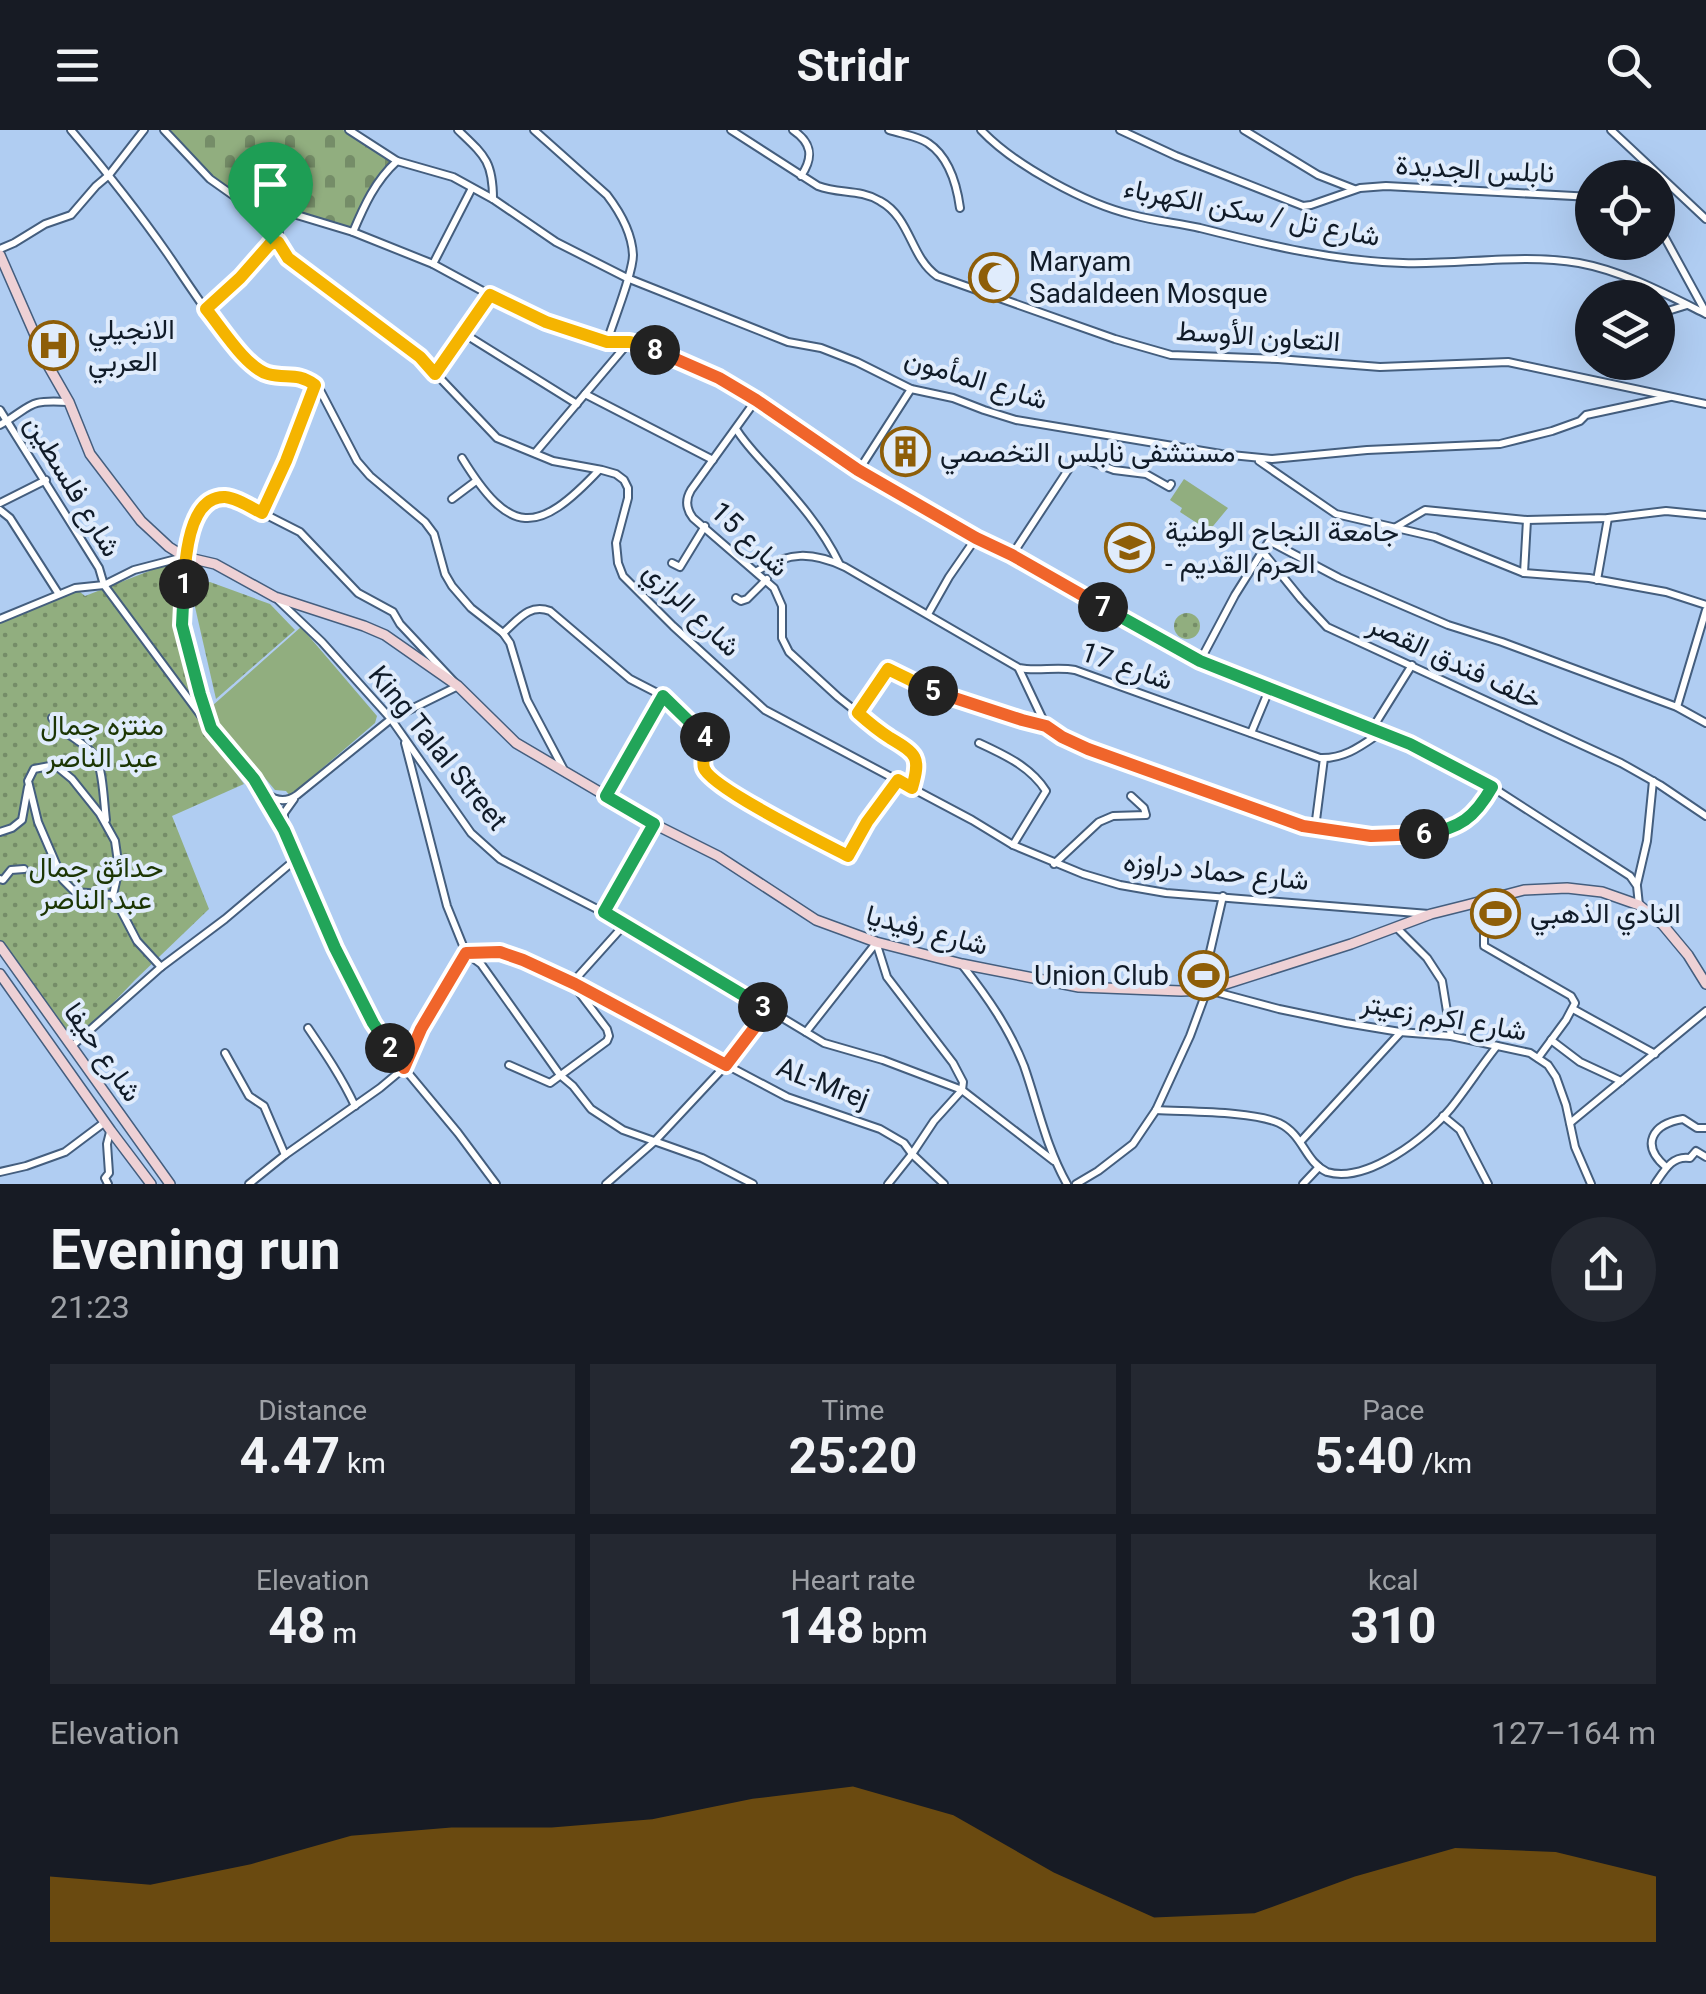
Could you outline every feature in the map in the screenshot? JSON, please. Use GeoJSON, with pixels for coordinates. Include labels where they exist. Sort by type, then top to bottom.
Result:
{"type":"FeatureCollection","features":[{"type":"Feature","properties":{"kind":"main road","name":"شارع رفيديا"},"geometry":{"type":"LineString","coordinates":[[0,252],[49,367],[69,402],[84,444],[114,489],[169,546],[185,557],[215,564],[275,597],[385,635],[458,686],[516,743],[654,824],[718,856],[816,920],[876,942],[962,964],[1079,987],[1207,990],[1431,914],[1524,890],[1566,888],[1602,892],[1639,905],[1663,925],[1706,984]]}},
{"type":"Feature","properties":{"kind":"main road","name":"شارع حيفا"},"geometry":{"type":"LineString","coordinates":[[0,946],[170,1184]]}},
{"type":"Feature","properties":{"kind":"main road","name":"شارع حيفا"},"geometry":{"type":"LineString","coordinates":[[0,974],[152,1184]]}},
{"type":"Feature","properties":{"kind":"street"},"geometry":{"type":"LineString","coordinates":[[71,130],[248,362],[274,375],[298,376],[315,385],[357,461],[425,522],[434,534],[445,574],[458,594],[503,633],[514,649],[527,700],[566,774]]}},
{"type":"Feature","properties":{"kind":"street"},"geometry":{"type":"LineString","coordinates":[[0,252],[50,222],[71,216],[144,130]]}},
{"type":"Feature","properties":{"kind":"street"},"geometry":{"type":"LineString","coordinates":[[164,130],[222,189],[248,202],[353,232],[433,264],[546,322],[607,342],[630,342],[697,367],[756,400],[858,470],[1200,661],[1372,729],[1492,787],[1604,857],[1637,886]]}},
{"type":"Feature","properties":{"kind":"street","name":"شارع المأمون"},"geometry":{"type":"LineString","coordinates":[[349,130],[397,161],[453,177],[556,242],[627,278],[788,342],[821,348],[857,362],[911,389],[1027,422],[1272,459],[1495,444],[1543,434],[1580,421],[1586,415],[1670,397]]}},
{"type":"Feature","properties":{"kind":"street"},"geometry":{"type":"LineString","coordinates":[[458,130],[486,157],[493,199]]}},
{"type":"Feature","properties":{"kind":"street"},"geometry":{"type":"LineString","coordinates":[[534,130],[607,196],[630,236],[633,257],[607,342]]}},
{"type":"Feature","properties":{"kind":"street","name":"التعاون الأوسط"},"geometry":{"type":"LineString","coordinates":[[731,130],[824,188],[859,192],[887,205],[903,222],[927,269],[944,280],[1172,356],[1380,367],[1508,362],[1706,404]]}},
{"type":"Feature","properties":{"kind":"street"},"geometry":{"type":"LineString","coordinates":[[793,130],[805,140],[810,152],[810,162],[801,176]]}},
{"type":"Feature","properties":{"kind":"street"},"geometry":{"type":"LineString","coordinates":[[889,130],[928,142],[942,156],[956,184],[960,208]]}},
{"type":"Feature","properties":{"kind":"street","name":"شارع تل / سكن الكهرباء"},"geometry":{"type":"LineString","coordinates":[[981,130],[1008,154],[1041,174],[1102,205],[1137,216],[1358,260],[1580,263],[1637,281],[1706,313]]}},
{"type":"Feature","properties":{"kind":"street","name":"نابلس الجديدة"},"geometry":{"type":"LineString","coordinates":[[1120,130],[1303,206],[1355,190],[1386,186],[1575,196]]}},
{"type":"Feature","properties":{"kind":"street","name":"نابلس الجديدة"},"geometry":{"type":"LineString","coordinates":[[1244,130],[1318,174],[1355,190]]}},
{"type":"Feature","properties":{"kind":"street"},"geometry":{"type":"LineString","coordinates":[[1611,130],[1706,219]]}},
{"type":"Feature","properties":{"kind":"street"},"geometry":{"type":"LineString","coordinates":[[353,232],[367,201],[397,161]]}},
{"type":"Feature","properties":{"kind":"street"},"geometry":{"type":"LineString","coordinates":[[433,264],[472,188]]}},
{"type":"Feature","properties":{"kind":"street"},"geometry":{"type":"LineString","coordinates":[[283,212],[278,242],[288,258],[420,357],[492,435],[553,461],[598,470]]}},
{"type":"Feature","properties":{"kind":"street"},"geometry":{"type":"LineString","coordinates":[[206,309],[270,244],[278,242]]}},
{"type":"Feature","properties":{"kind":"street"},"geometry":{"type":"LineString","coordinates":[[1675,256],[1706,313]]}},
{"type":"Feature","properties":{"kind":"street"},"geometry":{"type":"LineString","coordinates":[[435,374],[490,295]]}},
{"type":"Feature","properties":{"kind":"street"},"geometry":{"type":"LineString","coordinates":[[1675,309],[1688,305]]}},
{"type":"Feature","properties":{"kind":"street"},"geometry":{"type":"LineString","coordinates":[[464,333],[577,404]]}},
{"type":"Feature","properties":{"kind":"street"},"geometry":{"type":"LineString","coordinates":[[535,453],[630,342]]}},
{"type":"Feature","properties":{"kind":"street"},"geometry":{"type":"LineString","coordinates":[[262,513],[315,385]]}},
{"type":"Feature","properties":{"kind":"street"},"geometry":{"type":"LineString","coordinates":[[858,470],[911,389]]}},
{"type":"Feature","properties":{"kind":"street"},"geometry":{"type":"LineString","coordinates":[[585,394],[713,460]]}},
{"type":"Feature","properties":{"kind":"street","name":"شارع 15"},"geometry":{"type":"LineString","coordinates":[[756,400],[691,490],[687,502],[692,518],[766,579],[780,600],[781,634],[786,648],[858,713],[912,752],[918,768],[912,788]]}},
{"type":"Feature","properties":{"kind":"street"},"geometry":{"type":"LineString","coordinates":[[4,423],[34,402],[69,402]]}},
{"type":"Feature","properties":{"kind":"street","name":"شارع فلسطين"},"geometry":{"type":"LineString","coordinates":[[0,410],[4,423],[46,480],[99,568],[104,585],[254,779]]}},
{"type":"Feature","properties":{"kind":"street"},"geometry":{"type":"LineString","coordinates":[[736,429],[826,536],[839,564]]}},
{"type":"Feature","properties":{"kind":"street"},"geometry":{"type":"LineString","coordinates":[[1244,456],[1264,462],[1336,514],[1434,537],[1524,573],[1666,592],[1706,607],[1678,707]]}},
{"type":"Feature","properties":{"kind":"street"},"geometry":{"type":"LineString","coordinates":[[462,458],[493,501],[526,519],[548,513],[598,470]]}},
{"type":"Feature","properties":{"kind":"street"},"geometry":{"type":"LineString","coordinates":[[1012,555],[1078,460],[1146,474],[1169,487],[1171,484]]}},
{"type":"Feature","properties":{"kind":"street","name":"شارع الرازي"},"geometry":{"type":"LineString","coordinates":[[598,470],[616,474],[628,488],[616,543],[620,570],[626,580],[765,710],[898,780]]}},
{"type":"Feature","properties":{"kind":"street"},"geometry":{"type":"LineString","coordinates":[[46,480],[0,507],[58,593]]}},
{"type":"Feature","properties":{"kind":"street"},"geometry":{"type":"LineString","coordinates":[[452,500],[476,480]]}},
{"type":"Feature","properties":{"kind":"street"},"geometry":{"type":"LineString","coordinates":[[211,728],[182,625],[185,557],[204,506],[212,500],[231,498],[300,532],[358,593],[393,612],[458,686],[390,720],[294,797],[286,808],[284,830]]}},
{"type":"Feature","properties":{"kind":"street"},"geometry":{"type":"LineString","coordinates":[[1394,528],[1425,510],[1527,520],[1608,518],[1666,511],[1706,515]]}},
{"type":"Feature","properties":{"kind":"street"},"geometry":{"type":"LineString","coordinates":[[1597,580],[1608,518]]}},
{"type":"Feature","properties":{"kind":"street"},"geometry":{"type":"LineString","coordinates":[[1524,573],[1527,520]]}},
{"type":"Feature","properties":{"kind":"street"},"geometry":{"type":"LineString","coordinates":[[672,563],[680,567],[705,526]]}},
{"type":"Feature","properties":{"kind":"street"},"geometry":{"type":"LineString","coordinates":[[928,614],[976,538]]}},
{"type":"Feature","properties":{"kind":"street"},"geometry":{"type":"LineString","coordinates":[[1200,661],[1269,541],[1339,578],[1448,625],[1678,707],[1706,724]]}},
{"type":"Feature","properties":{"kind":"street","name":"خلف فندق القصر"},"geometry":{"type":"LineString","coordinates":[[1262,551],[1327,627],[1621,763],[1706,816]]}},
{"type":"Feature","properties":{"kind":"street","name":"شارع 17"},"geometry":{"type":"LineString","coordinates":[[757,571],[776,560],[796,556],[814,556],[839,564],[1019,668],[1075,670],[1324,758]]}},
{"type":"Feature","properties":{"kind":"street"},"geometry":{"type":"LineString","coordinates":[[0,619],[58,593],[104,585],[134,570],[185,557]]}},
{"type":"Feature","properties":{"kind":"street"},"geometry":{"type":"LineString","coordinates":[[736,598],[747,599],[766,579]]}},
{"type":"Feature","properties":{"kind":"street","name":"King Talal Street"},"geometry":{"type":"LineString","coordinates":[[275,597],[322,642],[390,720],[471,833],[500,859],[604,912],[824,1043],[962,1090],[1054,1161]]}},
{"type":"Feature","properties":{"kind":"street"},"geometry":{"type":"LineString","coordinates":[[503,633],[530,610],[546,608],[630,679],[663,696],[705,736],[704,764],[709,774],[746,800],[848,856],[898,780]]}},
{"type":"Feature","properties":{"kind":"street"},"geometry":{"type":"LineString","coordinates":[[1372,729],[1412,665]]}},
{"type":"Feature","properties":{"kind":"street"},"geometry":{"type":"LineString","coordinates":[[1019,668],[1046,726]]}},
{"type":"Feature","properties":{"kind":"street"},"geometry":{"type":"LineString","coordinates":[[858,713],[888,669],[945,696],[1046,726],[1088,749],[1303,826],[1371,836],[1434,832],[1462,822],[1478,810],[1492,787]]}},
{"type":"Feature","properties":{"kind":"street"},"geometry":{"type":"LineString","coordinates":[[1251,733],[1269,690]]}},
{"type":"Feature","properties":{"kind":"street"},"geometry":{"type":"LineString","coordinates":[[606,796],[663,696]]}},
{"type":"Feature","properties":{"kind":"street"},"geometry":{"type":"LineString","coordinates":[[52,718],[58,728],[99,760],[107,826]]}},
{"type":"Feature","properties":{"kind":"street"},"geometry":{"type":"LineString","coordinates":[[1315,828],[1324,758],[1353,751],[1381,733]]}},
{"type":"Feature","properties":{"kind":"street"},"geometry":{"type":"LineString","coordinates":[[404,737],[447,906],[466,953],[481,964],[560,1076],[591,1109],[623,1130],[702,1158],[734,1180],[753,1184]]}},
{"type":"Feature","properties":{"kind":"street"},"geometry":{"type":"LineString","coordinates":[[980,744],[1010,758],[1040,781],[1046,791],[1013,844]]}},
{"type":"Feature","properties":{"kind":"street"},"geometry":{"type":"LineString","coordinates":[[0,832],[22,820],[34,769],[54,765],[72,779],[116,841],[114,895],[137,941],[160,966]]}},
{"type":"Feature","properties":{"kind":"street"},"geometry":{"type":"LineString","coordinates":[[254,779],[272,798],[294,797]]}},
{"type":"Feature","properties":{"kind":"street"},"geometry":{"type":"LineString","coordinates":[[254,779],[284,830],[335,948],[373,1023],[494,1183]]}},
{"type":"Feature","properties":{"kind":"street","name":"شارع حماد دراوزه"},"geometry":{"type":"LineString","coordinates":[[898,780],[1054,864],[1132,887],[1187,895],[1431,914]]}},
{"type":"Feature","properties":{"kind":"street"},"geometry":{"type":"LineString","coordinates":[[1639,905],[1637,886],[1653,781]]}},
{"type":"Feature","properties":{"kind":"street"},"geometry":{"type":"LineString","coordinates":[[28,782],[38,822],[63,880],[75,892],[114,895]]}},
{"type":"Feature","properties":{"kind":"street"},"geometry":{"type":"LineString","coordinates":[[1054,864],[1099,822],[1112,816],[1146,815],[1131,796]]}},
{"type":"Feature","properties":{"kind":"street"},"geometry":{"type":"LineString","coordinates":[[604,912],[654,824]]}},
{"type":"Feature","properties":{"kind":"street"},"geometry":{"type":"LineString","coordinates":[[72,1046],[160,966],[225,919],[296,859]]}},
{"type":"Feature","properties":{"kind":"street"},"geometry":{"type":"LineString","coordinates":[[0,880],[11,870],[24,869]]}},
{"type":"Feature","properties":{"kind":"street"},"geometry":{"type":"LineString","coordinates":[[1076,1184],[1133,1144],[1156,1110],[1207,990],[1210,952],[1223,896]]}},
{"type":"Feature","properties":{"kind":"street"},"geometry":{"type":"LineString","coordinates":[[1493,898],[1484,926],[1484,946],[1571,996],[1575,1003],[1538,1058]]}},
{"type":"Feature","properties":{"kind":"street"},"geometry":{"type":"LineString","coordinates":[[509,1065],[550,1083],[607,1042],[607,1029],[572,983],[625,924]]}},
{"type":"Feature","properties":{"kind":"street"},"geometry":{"type":"LineString","coordinates":[[1396,928],[1427,958],[1442,981],[1451,1036]]}},
{"type":"Feature","properties":{"kind":"street"},"geometry":{"type":"LineString","coordinates":[[805,1032],[876,942]]}},
{"type":"Feature","properties":{"kind":"street"},"geometry":{"type":"LineString","coordinates":[[876,942],[887,977],[953,1063],[963,1082],[962,1090],[888,1184]]}},
{"type":"Feature","properties":{"kind":"street","name":"AL-Mrej"},"geometry":{"type":"LineString","coordinates":[[466,953],[500,952],[572,983],[787,1098],[880,1130],[904,1143],[944,1184]]}},
{"type":"Feature","properties":{"kind":"street"},"geometry":{"type":"LineString","coordinates":[[249,1184],[404,1068],[421,1029],[466,953]]}},
{"type":"Feature","properties":{"kind":"street"},"geometry":{"type":"LineString","coordinates":[[962,964],[998,1010],[1066,1184]]}},
{"type":"Feature","properties":{"kind":"street","name":"شارع اكرم زعيتر"},"geometry":{"type":"LineString","coordinates":[[1207,990],[1279,1009],[1522,1050],[1538,1058],[1556,1077],[1590,1184]]}},
{"type":"Feature","properties":{"kind":"street"},"geometry":{"type":"LineString","coordinates":[[1573,1009],[1655,1054]]}},
{"type":"Feature","properties":{"kind":"street"},"geometry":{"type":"LineString","coordinates":[[606,1184],[654,1141],[726,1065],[768,1010]]}},
{"type":"Feature","properties":{"kind":"street"},"geometry":{"type":"LineString","coordinates":[[1570,1123],[1706,1011]]}},
{"type":"Feature","properties":{"kind":"street"},"geometry":{"type":"LineString","coordinates":[[308,1028],[343,1080],[355,1106]]}},
{"type":"Feature","properties":{"kind":"street"},"geometry":{"type":"LineString","coordinates":[[1300,1140],[1400,1032]]}},
{"type":"Feature","properties":{"kind":"street"},"geometry":{"type":"LineString","coordinates":[[1551,1040],[1580,1062],[1621,1082]]}},
{"type":"Feature","properties":{"kind":"street"},"geometry":{"type":"LineString","coordinates":[[1156,1110],[1260,1118],[1283,1125],[1296,1134],[1319,1167],[1332,1174],[1346,1175],[1380,1167],[1397,1157],[1443,1116],[1497,1045]]}},
{"type":"Feature","properties":{"kind":"street"},"geometry":{"type":"LineString","coordinates":[[225,1052],[250,1096],[264,1106],[285,1155]]}},
{"type":"Feature","properties":{"kind":"street"},"geometry":{"type":"LineString","coordinates":[[1443,1116],[1460,1130],[1488,1184]]}},
{"type":"Feature","properties":{"kind":"street"},"geometry":{"type":"LineString","coordinates":[[1666,1167],[1651,1146],[1652,1136],[1660,1128],[1683,1119],[1697,1128],[1706,1128]]}},
{"type":"Feature","properties":{"kind":"street"},"geometry":{"type":"LineString","coordinates":[[0,1172],[66,1152],[108,1126]]}},
{"type":"Feature","properties":{"kind":"street"},"geometry":{"type":"LineString","coordinates":[[108,1126],[108,1184]]}},
{"type":"Feature","properties":{"kind":"street"},"geometry":{"type":"LineString","coordinates":[[1655,1184],[1666,1167],[1683,1157],[1690,1158],[1696,1150],[1706,1156]]}},
{"type":"Feature","properties":{"kind":"street"},"geometry":{"type":"LineString","coordinates":[[1303,1184],[1319,1167]]}},
{"type":"Feature","properties":{"kind":"green space"},"geometry":{"type":"Polygon","coordinates":[[[167,130],[343,130],[392,162],[374,185],[352,229],[235,194],[212,178],[167,130]]]}},
{"type":"Feature","properties":{"kind":"green space"},"geometry":{"type":"Polygon","coordinates":[[[1184,479],[1228,508],[1209,531],[1180,512],[1182,508],[1170,500],[1184,479]]]}},
{"type":"Feature","properties":{"kind":"green space","name":"منتزه جمال عبد الناصر"},"geometry":{"type":"Polygon","coordinates":[[[185,557],[176,582],[177,633],[187,676],[205,731],[244,784],[172,816],[209,909],[72,1046],[0,941],[0,619],[75,588],[85,596],[185,557]]]}},
{"type":"Feature","properties":{"kind":"green space"},"geometry":{"type":"Polygon","coordinates":[[[210,582],[270,604],[295,630],[216,699],[190,585],[210,582]]]}},
{"type":"Feature","properties":{"kind":"green space"},"geometry":{"type":"Polygon","coordinates":[[[1187,613],[1196,617],[1200,626],[1196,635],[1187,639],[1178,635],[1174,626],[1178,617],[1187,613]]]}},
{"type":"Feature","properties":{"kind":"green space"},"geometry":{"type":"Polygon","coordinates":[[[301,627],[377,716],[375,723],[290,796],[286,791],[275,790],[219,723],[212,706],[301,627]]]}},
{"type":"Feature","properties":{"kind":"place","name":"Maryam Sadaldeen Mosque"},"geometry":{"type":"Point","coordinates":[994,277]}},
{"type":"Feature","properties":{"kind":"place","name":"الانجيلي العربي"},"geometry":{"type":"Point","coordinates":[53,345]}},
{"type":"Feature","properties":{"kind":"place","name":"مستشفى نابلس التخصصي"},"geometry":{"type":"Point","coordinates":[905,452]}},
{"type":"Feature","properties":{"kind":"place","name":"جامعة النجاح الوطنية - الحرم القديم"},"geometry":{"type":"Point","coordinates":[1130,547]}},
{"type":"Feature","properties":{"kind":"place","name":"النادي الذهبي"},"geometry":{"type":"Point","coordinates":[1495,913]}},
{"type":"Feature","properties":{"kind":"place","name":"Union Club"},"geometry":{"type":"Point","coordinates":[1204,975]}},
{"type":"Feature","properties":{"kind":"route"},"geometry":{"type":"LineString","coordinates":[[278,242],[288,258],[420,357],[435,374],[490,295],[546,322],[607,342],[630,342],[697,367],[756,400],[858,470],[1200,661],[1410,744],[1492,787],[1478,810],[1462,822],[1434,832],[1371,836],[1303,826],[1088,749],[1046,726],[945,696],[888,669],[858,713],[912,752],[917,772],[912,788],[898,780],[848,856],[731,791],[709,774],[704,768],[705,736],[663,696],[606,796],[654,824],[604,912],[768,1010],[726,1065],[523,960],[500,952],[466,953],[421,1029],[404,1068],[373,1023],[335,948],[284,830],[254,779],[211,728],[182,625],[185,557],[200,509],[207,502],[226,497],[262,513],[315,385],[298,376],[268,374],[257,369],[206,309],[270,244],[278,242]]}},
{"type":"Feature","properties":{"kind":"park label","name":"حدائق جمال عبد الناصر"},"geometry":{"type":"Point","coordinates":[96,883]}}]}
